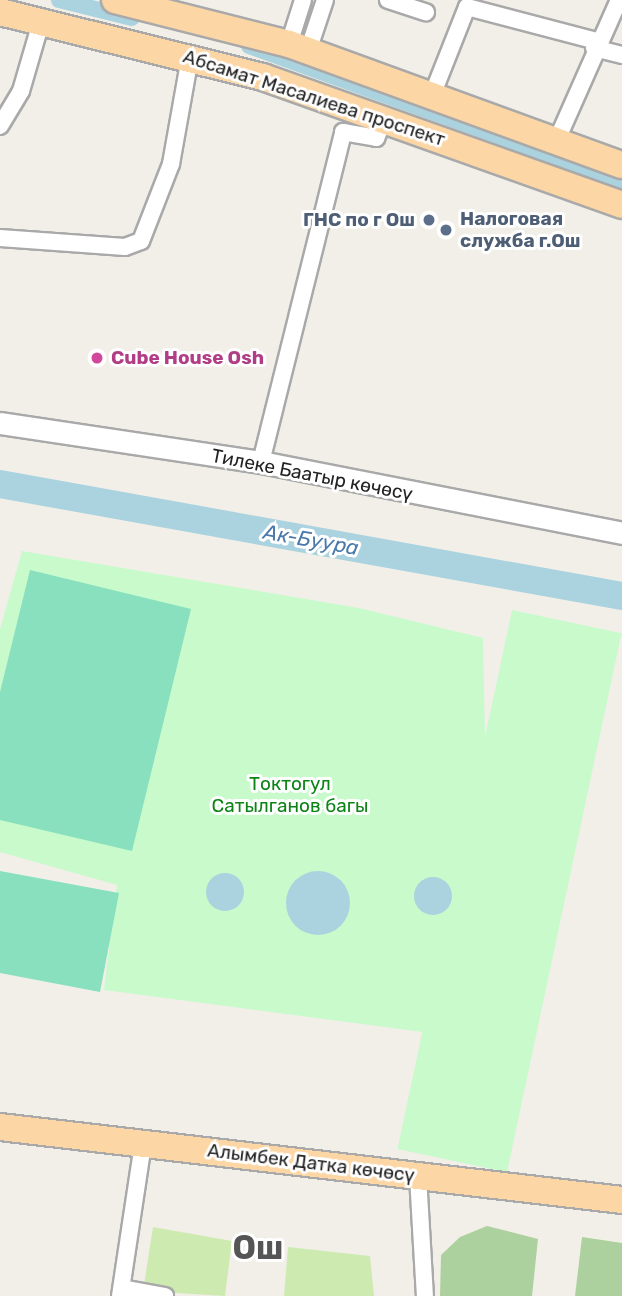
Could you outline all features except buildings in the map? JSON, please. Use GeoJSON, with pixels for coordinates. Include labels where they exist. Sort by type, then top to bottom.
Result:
{"type":"FeatureCollection","features":[{"type":"Feature","properties":{"kind":"main road","name":"Абсамат Масалиева проспект"},"geometry":{"type":"LineString","coordinates":[[115,0],[190,8],[622,165]]}},
{"type":"Feature","properties":{"kind":"main road","name":"Абсамат Масалиева проспект"},"geometry":{"type":"LineString","coordinates":[[0,12],[190,57],[386,118],[622,205]]}},
{"type":"Feature","properties":{"kind":"main road","name":"Алымбек Датка көчөсү"},"geometry":{"type":"LineString","coordinates":[[0,1127],[622,1200]]}},
{"type":"Feature","properties":{"kind":"street"},"geometry":{"type":"LineString","coordinates":[[299,47],[303,0]]}},
{"type":"Feature","properties":{"kind":"street"},"geometry":{"type":"LineString","coordinates":[[299,47],[324,0]]}},
{"type":"Feature","properties":{"kind":"street"},"geometry":{"type":"LineString","coordinates":[[388,0],[426,12]]}},
{"type":"Feature","properties":{"kind":"street"},"geometry":{"type":"LineString","coordinates":[[556,142],[596,45],[619,0]]}},
{"type":"Feature","properties":{"kind":"street"},"geometry":{"type":"LineString","coordinates":[[430,97],[467,7],[622,55]]}},
{"type":"Feature","properties":{"kind":"street"},"geometry":{"type":"LineString","coordinates":[[0,126],[21,91],[41,22]]}},
{"type":"Feature","properties":{"kind":"street"},"geometry":{"type":"LineString","coordinates":[[0,238],[125,247],[141,242],[171,164],[190,57]]}},
{"type":"Feature","properties":{"kind":"street"},"geometry":{"type":"LineString","coordinates":[[261,462],[342,132],[376,138],[386,118]]}},
{"type":"Feature","properties":{"kind":"street","name":"Тилеке Баатыр көчөсү"},"geometry":{"type":"LineString","coordinates":[[0,423],[261,462],[622,533]]}},
{"type":"Feature","properties":{"kind":"street"},"geometry":{"type":"LineString","coordinates":[[143,1144],[121,1292],[165,1296]]}},
{"type":"Feature","properties":{"kind":"street"},"geometry":{"type":"LineString","coordinates":[[418,1176],[425,1296]]}},
{"type":"Feature","properties":{"kind":"green space","name":"Токтогул Сатылганов багы"},"geometry":{"type":"Polygon","coordinates":[[[22,551],[359,608],[483,638],[491,1041],[104,990],[117,885],[0,852],[0,629],[22,551]]]}},
{"type":"Feature","properties":{"kind":"green space"},"geometry":{"type":"Polygon","coordinates":[[[30,570],[191,609],[132,851],[0,820],[0,692],[30,570]]]}},
{"type":"Feature","properties":{"kind":"green space"},"geometry":{"type":"Polygon","coordinates":[[[512,610],[622,633],[507,1172],[397,1149],[512,610]]]}},
{"type":"Feature","properties":{"kind":"green space"},"geometry":{"type":"Polygon","coordinates":[[[0,871],[119,893],[100,992],[0,973],[0,871]]]}},
{"type":"Feature","properties":{"kind":"green space"},"geometry":{"type":"Polygon","coordinates":[[[487,1226],[538,1239],[532,1296],[440,1296],[441,1255],[460,1237],[487,1226]]]}},
{"type":"Feature","properties":{"kind":"green space"},"geometry":{"type":"Polygon","coordinates":[[[153,1227],[232,1241],[225,1296],[143,1291],[153,1227]]]}},
{"type":"Feature","properties":{"kind":"green space"},"geometry":{"type":"Polygon","coordinates":[[[582,1237],[622,1243],[622,1296],[575,1296],[582,1237]]]}},
{"type":"Feature","properties":{"kind":"green space"},"geometry":{"type":"Polygon","coordinates":[[[288,1247],[370,1256],[374,1296],[284,1296],[288,1247]]]}},
{"type":"Feature","properties":{"kind":"water"},"geometry":{"type":"Polygon","coordinates":[[[318,871],[330,873],[341,880],[348,891],[348,915],[341,926],[330,933],[318,935],[306,933],[295,926],[288,915],[286,903],[288,891],[295,880],[306,873],[318,871]]]}},
{"type":"Feature","properties":{"kind":"water"},"geometry":{"type":"Polygon","coordinates":[[[225,873],[239,878],[244,892],[239,906],[225,911],[211,906],[206,892],[211,878],[225,873]]]}},
{"type":"Feature","properties":{"kind":"water"},"geometry":{"type":"Polygon","coordinates":[[[433,877],[446,883],[452,896],[446,909],[433,915],[420,909],[414,896],[420,883],[433,877]]]}},
{"type":"Feature","properties":{"kind":"waterway"},"geometry":{"type":"LineString","coordinates":[[59,0],[132,18]]}},
{"type":"Feature","properties":{"kind":"waterway"},"geometry":{"type":"LineString","coordinates":[[249,46],[622,181]]}},
{"type":"Feature","properties":{"kind":"waterway","name":"Ак-Буура"},"geometry":{"type":"LineString","coordinates":[[0,484],[622,596]]}},
{"type":"Feature","properties":{"kind":"place","name":"ГНС по г Ош"},"geometry":{"type":"Point","coordinates":[429,220]}},
{"type":"Feature","properties":{"kind":"place","name":"Налоговая служба г.Ош"},"geometry":{"type":"Point","coordinates":[446,230]}},
{"type":"Feature","properties":{"kind":"place","name":"Cube House Osh"},"geometry":{"type":"Point","coordinates":[97,358]}},
{"type":"Feature","properties":{"kind":"district","name":"Ош"},"geometry":{"type":"Point","coordinates":[258,1248]}}]}
